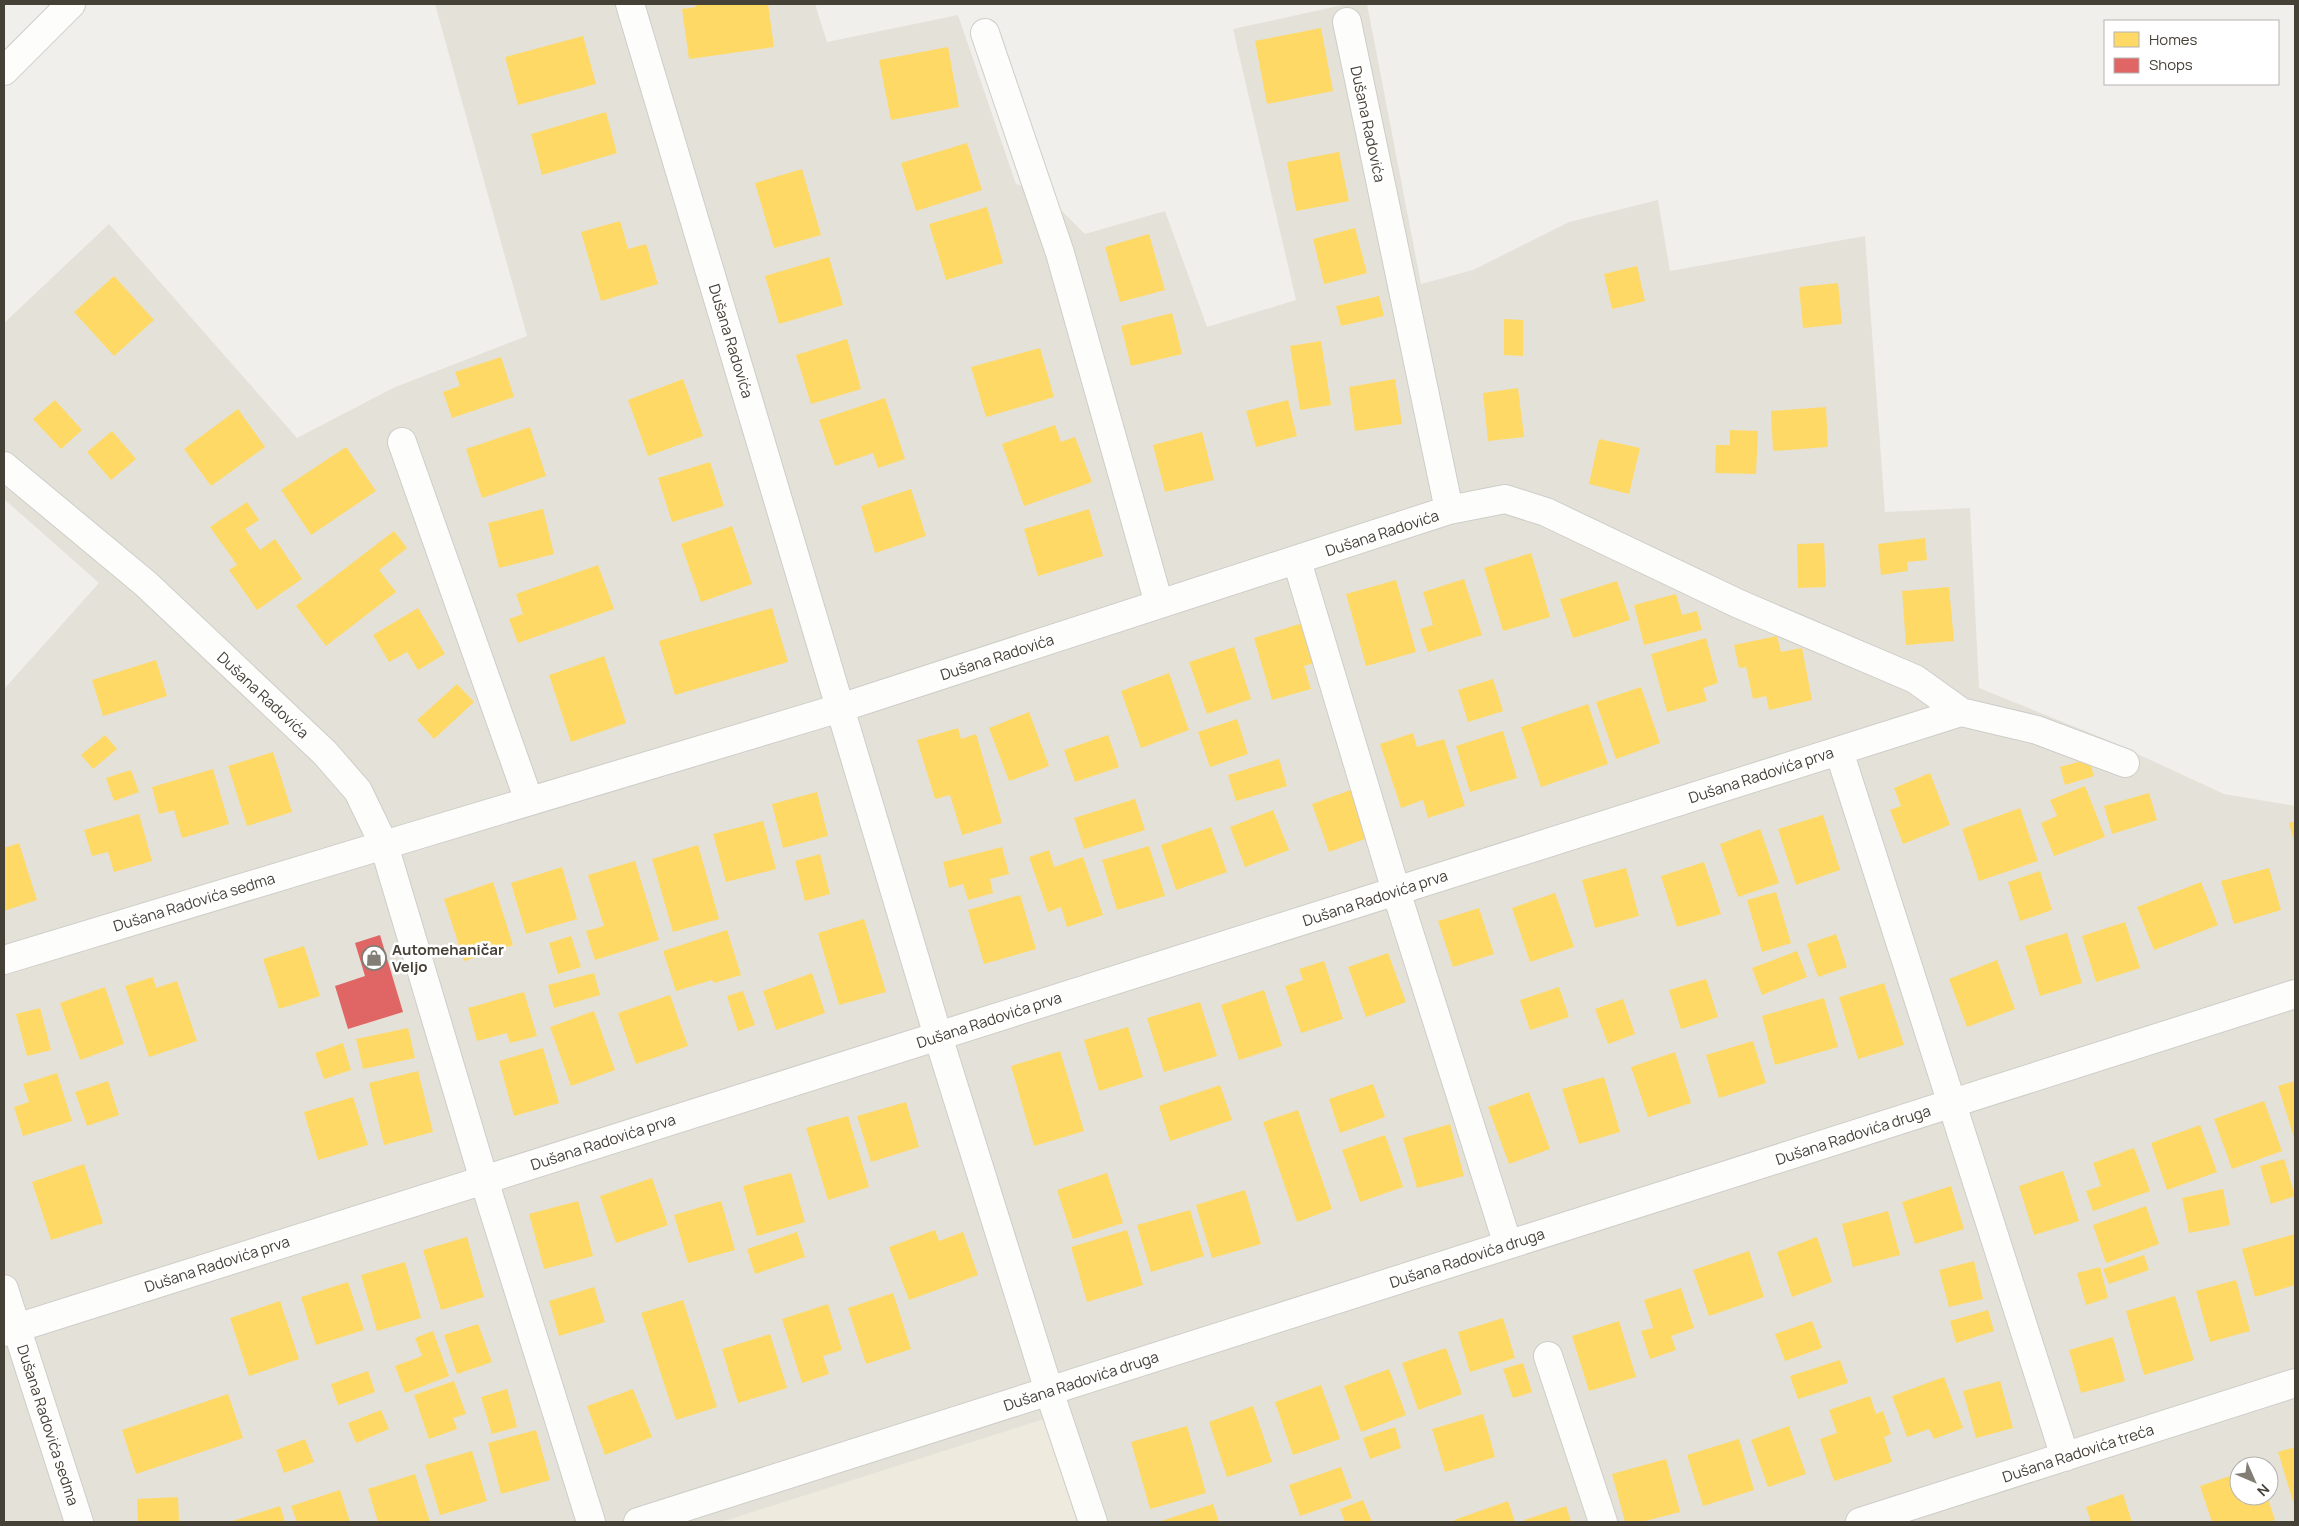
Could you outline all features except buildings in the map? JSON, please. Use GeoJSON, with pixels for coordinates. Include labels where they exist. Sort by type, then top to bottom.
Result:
{"type":"FeatureCollection","features":[{"type":"Feature","properties":{"kind":"street"},"geometry":{"type":"LineString","coordinates":[[4,71],[71,4]]}},
{"type":"Feature","properties":{"kind":"street","name":"Dušana Radovića"},"geometry":{"type":"LineString","coordinates":[[630,4],[840,708]]}},
{"type":"Feature","properties":{"kind":"street","name":"Dušana Radovića"},"geometry":{"type":"LineString","coordinates":[[4,466],[146,584],[325,753],[358,792],[384,845],[840,708],[1297,561],[1449,510],[1347,22]]}},
{"type":"Feature","properties":{"kind":"street"},"geometry":{"type":"LineString","coordinates":[[985,33],[1060,253],[1159,604]]}},
{"type":"Feature","properties":{"kind":"street"},"geometry":{"type":"LineString","coordinates":[[402,442],[528,801]]}},
{"type":"Feature","properties":{"kind":"street"},"geometry":{"type":"LineString","coordinates":[[1449,510],[1505,499],[1546,512],[1739,604],[1915,679],[1961,712],[2037,730],[2125,763]]}},
{"type":"Feature","properties":{"kind":"street"},"geometry":{"type":"LineString","coordinates":[[1297,561],[1396,891],[1508,1245]]}},
{"type":"Feature","properties":{"kind":"street"},"geometry":{"type":"LineString","coordinates":[[840,708],[938,1036],[1093,1522]]}},
{"type":"Feature","properties":{"kind":"street","name":"Dušana Radovića prva"},"geometry":{"type":"LineString","coordinates":[[10,1330],[1961,712]]}},
{"type":"Feature","properties":{"kind":"street"},"geometry":{"type":"LineString","coordinates":[[1839,751],[2065,1457]]}},
{"type":"Feature","properties":{"kind":"street"},"geometry":{"type":"LineString","coordinates":[[384,845],[484,1180],[592,1522]]}},
{"type":"Feature","properties":{"kind":"street","name":"Dušana Radovića sedma"},"geometry":{"type":"LineString","coordinates":[[4,960],[384,845]]}},
{"type":"Feature","properties":{"kind":"street","name":"Dušana Radovića druga"},"geometry":{"type":"LineString","coordinates":[[638,1522],[2295,994]]}},
{"type":"Feature","properties":{"kind":"street","name":"Dušana Radovića sedma"},"geometry":{"type":"LineString","coordinates":[[4,1289],[10,1330],[79,1522]]}},
{"type":"Feature","properties":{"kind":"street"},"geometry":{"type":"LineString","coordinates":[[1548,1356],[1603,1522]]}},
{"type":"Feature","properties":{"kind":"street","name":"Dušana Radovića treća"},"geometry":{"type":"LineString","coordinates":[[1860,1522],[2295,1383]]}},
{"type":"Feature","properties":{"kind":"shaded area"},"geometry":{"type":"Polygon","coordinates":[[[435,4],[815,4],[827,42],[958,15],[1016,184],[1044,193],[1085,234],[1165,211],[1207,327],[1296,300],[1233,29],[1347,4],[1367,4],[1421,284],[1473,270],[1569,222],[1658,200],[1670,271],[1865,236],[1885,512],[1970,508],[1979,688],[2105,739],[2224,794],[2295,806],[2295,1522],[4,1522],[4,689],[99,583],[4,499],[4,323],[109,224],[297,438],[393,388],[527,336],[435,4]]]}},
{"type":"Feature","properties":{"kind":"shaded area"},"geometry":{"type":"Polygon","coordinates":[[[1044,1419],[1077,1522],[721,1522],[1044,1419]]]}},
{"type":"Feature","properties":{"kind":"place","name":"Automehaničar Veljo"},"geometry":{"type":"Point","coordinates":[374,958]}}]}
